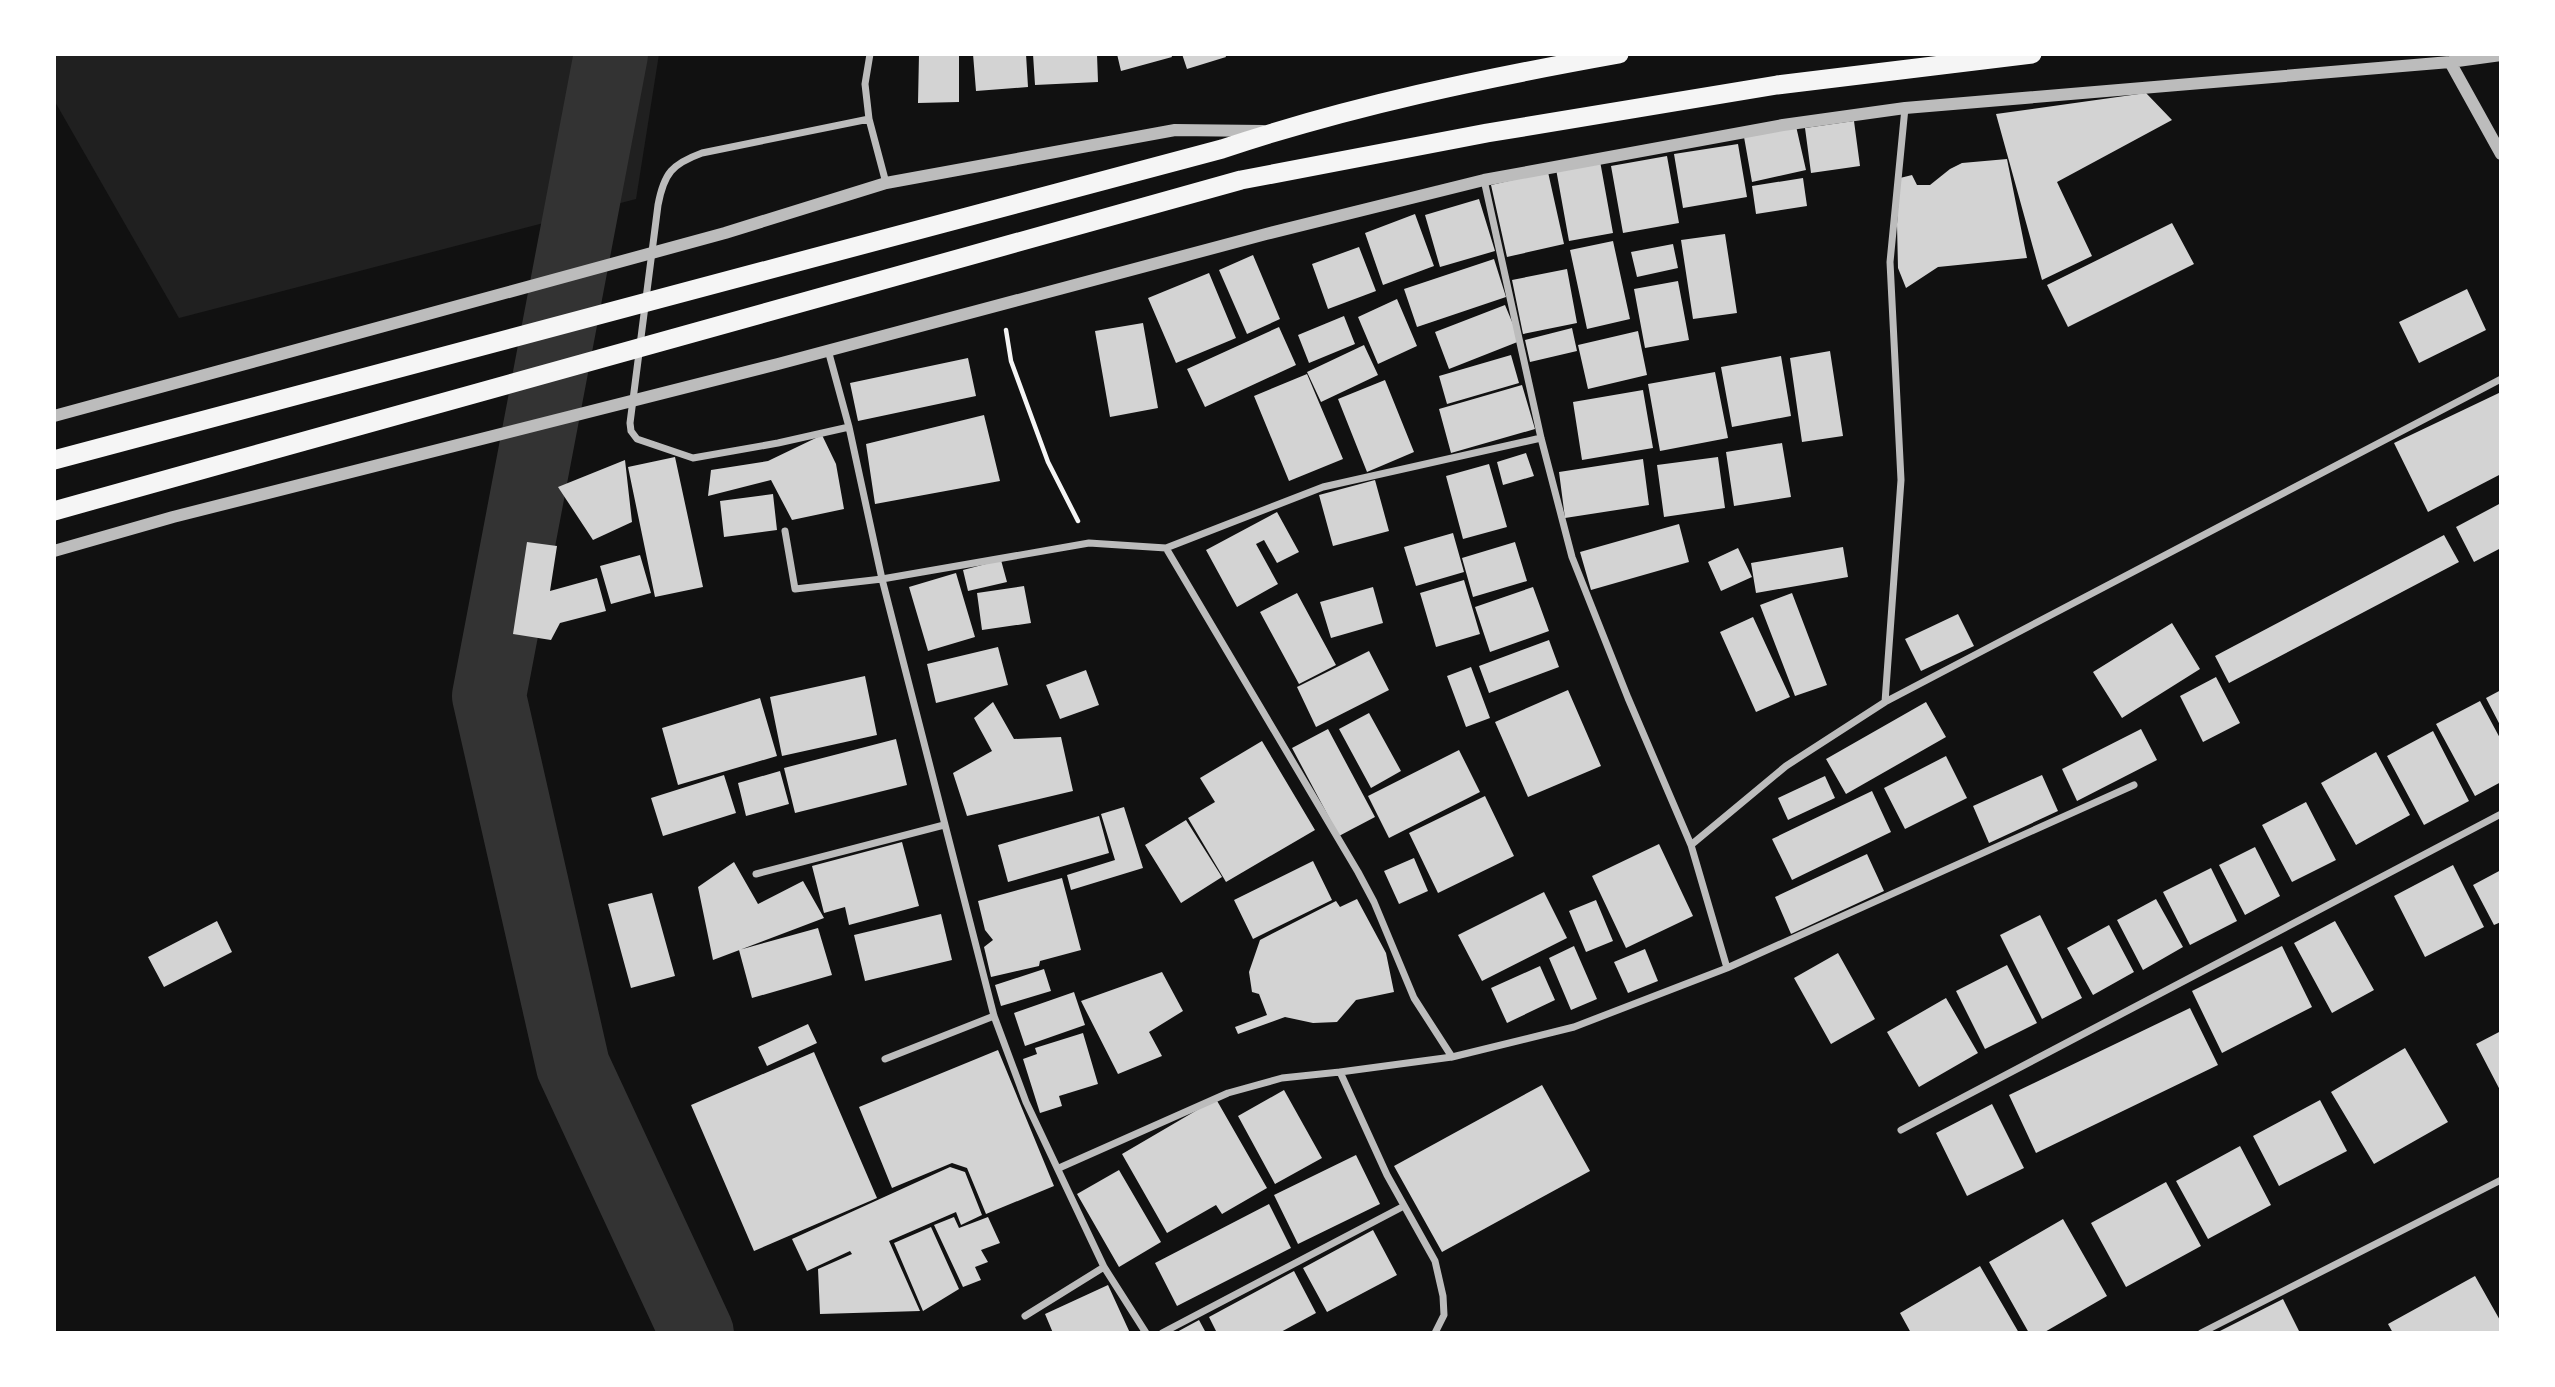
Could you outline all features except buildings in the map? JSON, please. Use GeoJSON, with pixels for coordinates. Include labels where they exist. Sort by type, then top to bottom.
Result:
{"type":"FeatureCollection","features":[{"type":"Feature","properties":{"kind":"highway"},"geometry":{"type":"LineString","coordinates":[[54,460],[1208,152],[1276,131],[1518,72],[1619,54]]}},
{"type":"Feature","properties":{"kind":"highway"},"geometry":{"type":"LineString","coordinates":[[54,511],[1241,180],[1487,134],[1777,85],[2032,54]]}},
{"type":"Feature","properties":{"kind":"street"},"geometry":{"type":"LineString","coordinates":[[870,54],[866,84],[869,119],[886,183]]}},
{"type":"Feature","properties":{"kind":"street"},"geometry":{"type":"LineString","coordinates":[[54,551],[173,517],[778,364],[1266,234],[1484,180],[1783,125],[1905,108],[2450,62],[2501,55]]}},
{"type":"Feature","properties":{"kind":"street"},"geometry":{"type":"LineString","coordinates":[[2450,62],[2501,154]]}},
{"type":"Feature","properties":{"kind":"street"},"geometry":{"type":"LineString","coordinates":[[1885,702],[1901,480],[1890,262],[1905,108]]}},
{"type":"Feature","properties":{"kind":"street"},"geometry":{"type":"LineString","coordinates":[[849,427],[693,458],[637,439],[631,431],[630,423],[658,205],[670,170],[685,159],[702,153],[869,119]]}},
{"type":"Feature","properties":{"kind":"street"},"geometry":{"type":"LineString","coordinates":[[54,416],[725,233],[886,183],[1175,130],[1276,131]]}},
{"type":"Feature","properties":{"kind":"street"},"geometry":{"type":"LineString","coordinates":[[1484,180],[1541,438],[1572,557],[1691,845],[1727,968]]}},
{"type":"Feature","properties":{"kind":"street"},"geometry":{"type":"LineString","coordinates":[[828,350],[849,427],[882,579],[994,1016],[1026,1102],[1104,1267],[1146,1333]]}},
{"type":"Feature","properties":{"kind":"street"},"geometry":{"type":"LineString","coordinates":[[1691,845],[1786,766],[1885,702],[2501,379]]}},
{"type":"Feature","properties":{"kind":"street"},"geometry":{"type":"LineString","coordinates":[[785,531],[794,589],[882,579],[1089,543],[1166,548],[1323,486],[1541,438]]}},
{"type":"Feature","properties":{"kind":"street"},"geometry":{"type":"LineString","coordinates":[[1166,548],[1358,872],[1374,902],[1414,998],[1452,1056]]}},
{"type":"Feature","properties":{"kind":"street"},"geometry":{"type":"LineString","coordinates":[[1059,1168],[1228,1093],[1283,1078],[1452,1056],[1574,1027],[1727,968],[2134,785]]}},
{"type":"Feature","properties":{"kind":"street"},"geometry":{"type":"LineString","coordinates":[[1901,1130],[2501,814]]}},
{"type":"Feature","properties":{"kind":"street"},"geometry":{"type":"LineString","coordinates":[[756,874],[944,825]]}},
{"type":"Feature","properties":{"kind":"street"},"geometry":{"type":"LineString","coordinates":[[885,1059],[994,1016]]}},
{"type":"Feature","properties":{"kind":"street"},"geometry":{"type":"LineString","coordinates":[[1340,1072],[1404,1206],[1435,1261],[1443,1296],[1444,1315],[1435,1333]]}},
{"type":"Feature","properties":{"kind":"street"},"geometry":{"type":"LineString","coordinates":[[2201,1333],[2501,1180]]}},
{"type":"Feature","properties":{"kind":"street"},"geometry":{"type":"LineString","coordinates":[[1162,1333],[1404,1206]]}},
{"type":"Feature","properties":{"kind":"street"},"geometry":{"type":"LineString","coordinates":[[1025,1317],[1104,1267]]}},
{"type":"Feature","properties":{"kind":"path"},"geometry":{"type":"LineString","coordinates":[[1002,305],[1011,361],[1048,462],[1089,543]]}},
{"type":"Feature","properties":{"kind":"shaded area"},"geometry":{"type":"Polygon","coordinates":[[[54,54],[659,54],[636,199],[179,318],[54,100],[54,54]]]}},
{"type":"Feature","properties":{"kind":"waterway"},"geometry":{"type":"LineString","coordinates":[[611,54],[489,696],[573,1066],[697,1333]]}}]}
